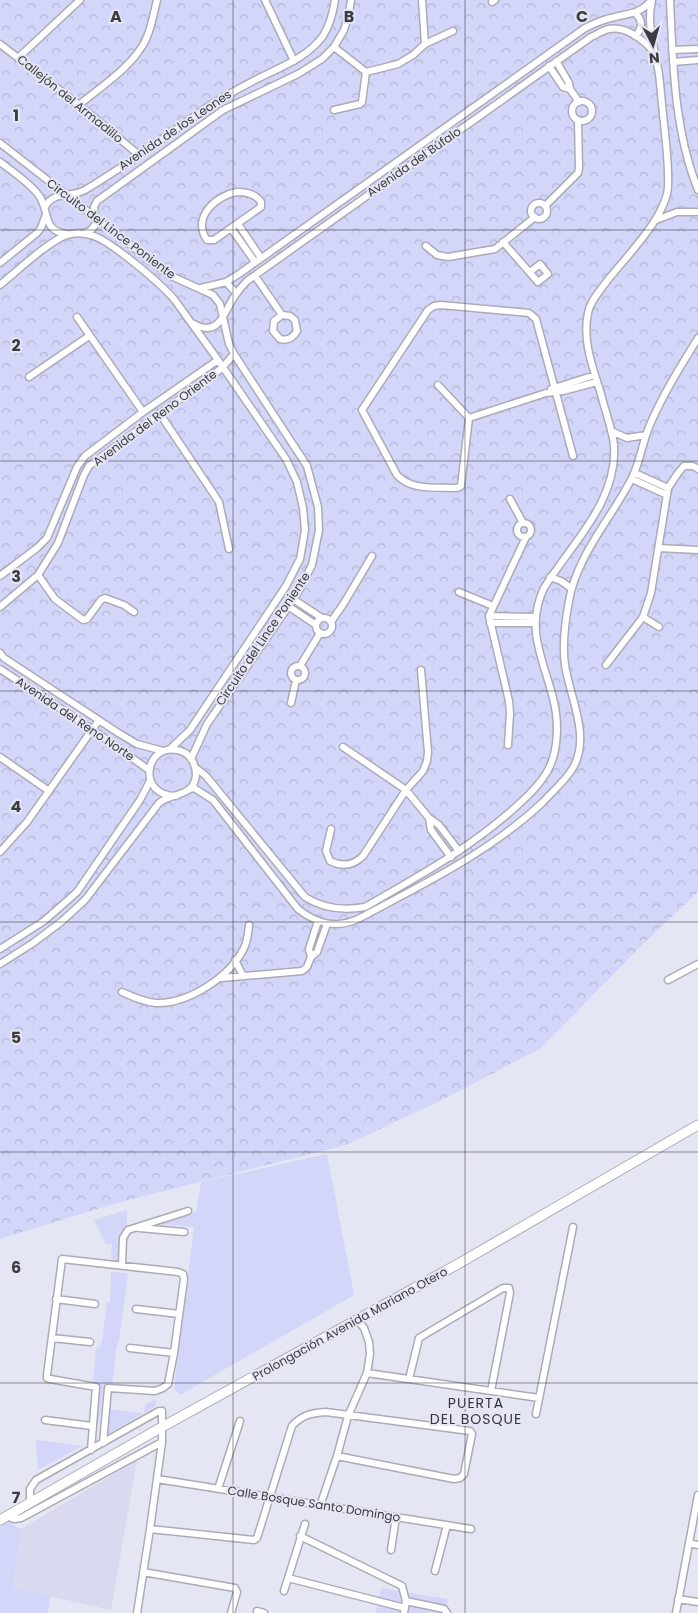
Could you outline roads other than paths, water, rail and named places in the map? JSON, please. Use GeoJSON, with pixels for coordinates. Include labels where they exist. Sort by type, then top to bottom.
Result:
{"type":"FeatureCollection","features":[{"type":"Feature","properties":{"kind":"street"},"geometry":{"type":"LineString","coordinates":[[19,57],[80,0]]}},
{"type":"Feature","properties":{"kind":"street"},"geometry":{"type":"LineString","coordinates":[[79,105],[130,62],[140,50],[158,0]]}},
{"type":"Feature","properties":{"kind":"street"},"geometry":{"type":"LineString","coordinates":[[265,0],[294,60]]}},
{"type":"Feature","properties":{"kind":"street","name":"Avenida de los Leones"},"geometry":{"type":"LineString","coordinates":[[45,207],[52,198],[59,195],[83,191],[232,92],[294,60],[312,48],[330,23],[334,0]]}},
{"type":"Feature","properties":{"kind":"street","name":"Avenida de los Leones"},"geometry":{"type":"LineString","coordinates":[[84,234],[93,229],[96,218],[94,207],[98,201],[223,110],[298,74],[322,59],[334,47],[347,21],[351,0]]}},
{"type":"Feature","properties":{"kind":"street"},"geometry":{"type":"LineString","coordinates":[[422,0],[425,44]]}},
{"type":"Feature","properties":{"kind":"street"},"geometry":{"type":"LineString","coordinates":[[176,796],[163,794],[153,786],[150,780],[149,770],[151,762],[156,756],[167,750],[180,750],[191,759],[195,767],[206,776],[305,897],[315,903],[349,910],[365,906],[451,857],[507,815],[534,790],[548,771],[556,744],[556,712],[537,642],[535,620],[539,598],[550,577],[596,513],[604,498],[613,460],[614,445],[611,431],[586,337],[588,313],[591,304],[655,220],[664,206],[668,189],[668,163],[659,73],[650,23],[652,0]]}},
{"type":"Feature","properties":{"kind":"street","name":"Avenida del Búfalo"},"geometry":{"type":"LineString","coordinates":[[200,288],[226,282],[585,28],[597,22],[635,13],[644,9],[652,0]]}},
{"type":"Feature","properties":{"kind":"street"},"geometry":{"type":"LineString","coordinates":[[670,0],[673,72],[682,136],[698,190]]}},
{"type":"Feature","properties":{"kind":"street"},"geometry":{"type":"LineString","coordinates":[[635,13],[640,18],[641,24],[640,31],[635,36]]}},
{"type":"Feature","properties":{"kind":"street","name":"Avenida del Búfalo"},"geometry":{"type":"LineString","coordinates":[[223,318],[236,293],[247,281],[590,37],[607,29],[619,29],[648,44],[654,52]]}},
{"type":"Feature","properties":{"kind":"street"},"geometry":{"type":"LineString","coordinates":[[366,72],[398,64],[413,55],[425,44],[453,31]]}},
{"type":"Feature","properties":{"kind":"street","name":"Callejón del Armadillo"},"geometry":{"type":"LineString","coordinates":[[0,44],[19,57],[139,155]]}},
{"type":"Feature","properties":{"kind":"street"},"geometry":{"type":"LineString","coordinates":[[334,47],[366,72]]}},
{"type":"Feature","properties":{"kind":"street"},"geometry":{"type":"LineString","coordinates":[[312,48],[319,50],[322,59]]}},
{"type":"Feature","properties":{"kind":"street"},"geometry":{"type":"LineString","coordinates":[[672,50],[698,49]]}},
{"type":"Feature","properties":{"kind":"street"},"geometry":{"type":"LineString","coordinates":[[673,62],[698,60]]}},
{"type":"Feature","properties":{"kind":"street"},"geometry":{"type":"LineString","coordinates":[[556,62],[579,102]]}},
{"type":"Feature","properties":{"kind":"street"},"geometry":{"type":"LineString","coordinates":[[549,66],[564,87],[570,89]]}},
{"type":"Feature","properties":{"kind":"street"},"geometry":{"type":"LineString","coordinates":[[334,110],[362,102],[366,72]]}},
{"type":"Feature","properties":{"kind":"street"},"geometry":{"type":"LineString","coordinates":[[659,73],[666,75],[673,72]]}},
{"type":"Feature","properties":{"kind":"street"},"geometry":{"type":"LineString","coordinates":[[545,206],[578,173],[578,120],[572,110],[579,102],[588,103],[592,110],[589,118],[582,121],[578,120]]}},
{"type":"Feature","properties":{"kind":"street","name":"Circuito del Lince Poniente"},"geometry":{"type":"LineString","coordinates":[[0,144],[169,275],[213,295],[220,304],[229,344],[234,354],[306,466],[316,500],[318,530],[312,565],[293,599],[214,714],[191,759]]}},
{"type":"Feature","properties":{"kind":"street"},"geometry":{"type":"LineString","coordinates":[[399,161],[405,168]]}},
{"type":"Feature","properties":{"kind":"street","name":"Circuito del Lince Poniente"},"geometry":{"type":"LineString","coordinates":[[1,164],[37,193],[45,207]]}},
{"type":"Feature","properties":{"kind":"street"},"geometry":{"type":"LineString","coordinates":[[243,192],[253,194],[260,200],[261,207],[238,224],[214,240],[207,240],[203,227],[204,217],[209,206],[220,198],[232,193],[243,192]]}},
{"type":"Feature","properties":{"kind":"street"},"geometry":{"type":"LineString","coordinates":[[426,246],[437,254],[448,256],[495,249],[535,217],[542,218],[545,216],[547,209],[545,206],[539,203],[535,204],[532,210],[535,217]]}},
{"type":"Feature","properties":{"kind":"street"},"geometry":{"type":"LineString","coordinates":[[0,263],[37,233],[45,217],[45,207]]}},
{"type":"Feature","properties":{"kind":"street"},"geometry":{"type":"LineString","coordinates":[[655,220],[676,212],[698,212]]}},
{"type":"Feature","properties":{"kind":"street"},"geometry":{"type":"LineString","coordinates":[[45,217],[54,229],[61,233],[84,234]]}},
{"type":"Feature","properties":{"kind":"street"},"geometry":{"type":"LineString","coordinates":[[238,224],[258,260]]}},
{"type":"Feature","properties":{"kind":"street"},"geometry":{"type":"LineString","coordinates":[[232,228],[258,260]]}},
{"type":"Feature","properties":{"kind":"street"},"geometry":{"type":"LineString","coordinates":[[0,285],[52,243],[69,234]]}},
{"type":"Feature","properties":{"kind":"street","name":"Circuito del Lince Poniente"},"geometry":{"type":"LineString","coordinates":[[84,234],[101,239],[166,290],[189,319],[286,459],[297,482],[303,508],[305,530],[300,559],[286,586],[190,730],[167,750]]}},
{"type":"Feature","properties":{"kind":"street"},"geometry":{"type":"LineString","coordinates":[[503,242],[530,272]]}},
{"type":"Feature","properties":{"kind":"street"},"geometry":{"type":"LineString","coordinates":[[255,276],[282,315]]}},
{"type":"Feature","properties":{"kind":"street"},"geometry":{"type":"LineString","coordinates":[[226,282],[236,293]]}},
{"type":"Feature","properties":{"kind":"street"},"geometry":{"type":"LineString","coordinates":[[438,385],[469,418],[461,486],[457,488],[414,486],[405,483],[397,475],[362,410],[428,310],[434,306],[526,312],[533,315],[536,319],[573,456]]}},
{"type":"Feature","properties":{"kind":"street"},"geometry":{"type":"LineString","coordinates":[[77,316],[143,412]]}},
{"type":"Feature","properties":{"kind":"street"},"geometry":{"type":"LineString","coordinates":[[189,319],[198,326],[206,328],[214,326],[223,318]]}},
{"type":"Feature","properties":{"kind":"street"},"geometry":{"type":"LineString","coordinates":[[29,377],[89,336]]}},
{"type":"Feature","properties":{"kind":"street"},"geometry":{"type":"LineString","coordinates":[[189,789],[194,788],[213,800],[298,909],[318,922],[336,926],[348,924],[456,867],[496,841],[528,815],[560,785],[572,770],[580,749],[580,737],[564,653],[564,632],[571,588],[581,565],[633,476],[646,435],[667,389],[698,338]]}},
{"type":"Feature","properties":{"kind":"street","name":"Avenida del Reno Oriente"},"geometry":{"type":"LineString","coordinates":[[0,607],[38,575],[58,543],[89,466],[222,368],[234,354]]}},
{"type":"Feature","properties":{"kind":"street","name":"Avenida del Reno Oriente"},"geometry":{"type":"LineString","coordinates":[[0,576],[47,538],[77,467],[84,456],[218,360]]}},
{"type":"Feature","properties":{"kind":"street"},"geometry":{"type":"LineString","coordinates":[[469,418],[546,393],[595,374]]}},
{"type":"Feature","properties":{"kind":"street"},"geometry":{"type":"LineString","coordinates":[[554,390],[597,382]]}},
{"type":"Feature","properties":{"kind":"street"},"geometry":{"type":"LineString","coordinates":[[160,414],[219,502],[229,549]]}},
{"type":"Feature","properties":{"kind":"street"},"geometry":{"type":"LineString","coordinates":[[611,431],[627,438],[646,435]]}},
{"type":"Feature","properties":{"kind":"street"},"geometry":{"type":"LineString","coordinates":[[606,665],[643,617],[651,593],[668,491],[684,466],[692,466],[698,469]]}},
{"type":"Feature","properties":{"kind":"street"},"geometry":{"type":"LineString","coordinates":[[633,476],[668,491]]}},
{"type":"Feature","properties":{"kind":"street"},"geometry":{"type":"LineString","coordinates":[[508,745],[509,701],[490,619],[493,606],[529,534],[530,528],[527,524],[522,523],[510,499]]}},
{"type":"Feature","properties":{"kind":"street"},"geometry":{"type":"LineString","coordinates":[[659,548],[698,550]]}},
{"type":"Feature","properties":{"kind":"street"},"geometry":{"type":"LineString","coordinates":[[330,622],[344,603],[372,556]]}},
{"type":"Feature","properties":{"kind":"street"},"geometry":{"type":"LineString","coordinates":[[38,575],[55,599],[83,620],[87,619],[101,600],[105,598],[124,605],[134,612]]}},
{"type":"Feature","properties":{"kind":"street"},"geometry":{"type":"LineString","coordinates":[[550,577],[561,580],[571,588]]}},
{"type":"Feature","properties":{"kind":"street"},"geometry":{"type":"LineString","coordinates":[[459,592],[493,606]]}},
{"type":"Feature","properties":{"kind":"street"},"geometry":{"type":"LineString","coordinates":[[293,599],[330,622],[329,632],[320,633]]}},
{"type":"Feature","properties":{"kind":"street"},"geometry":{"type":"LineString","coordinates":[[288,606],[316,625],[320,633]]}},
{"type":"Feature","properties":{"kind":"street"},"geometry":{"type":"LineString","coordinates":[[643,617],[659,627]]}},
{"type":"Feature","properties":{"kind":"street"},"geometry":{"type":"LineString","coordinates":[[316,625],[322,618]]}},
{"type":"Feature","properties":{"kind":"street"},"geometry":{"type":"LineString","coordinates":[[490,619],[535,620]]}},
{"type":"Feature","properties":{"kind":"street"},"geometry":{"type":"LineString","coordinates":[[291,703],[296,680],[291,676],[291,670],[294,667],[300,666],[320,633]]}},
{"type":"Feature","properties":{"kind":"street","name":"Avenida del Reno Norte"},"geometry":{"type":"LineString","coordinates":[[2,656],[137,744],[167,750]]}},
{"type":"Feature","properties":{"kind":"street"},"geometry":{"type":"LineString","coordinates":[[9,675],[15,666]]}},
{"type":"Feature","properties":{"kind":"street","name":"Avenida del Reno Norte"},"geometry":{"type":"LineString","coordinates":[[0,669],[93,730],[149,770]]}},
{"type":"Feature","properties":{"kind":"street"},"geometry":{"type":"LineString","coordinates":[[331,829],[326,851],[330,862],[344,865],[356,862],[363,856],[406,790],[423,771],[427,761],[421,670]]}},
{"type":"Feature","properties":{"kind":"street"},"geometry":{"type":"LineString","coordinates":[[0,852],[27,822],[99,720]]}},
{"type":"Feature","properties":{"kind":"street"},"geometry":{"type":"LineString","coordinates":[[343,747],[406,790],[429,818],[440,825],[459,851]]}},
{"type":"Feature","properties":{"kind":"street"},"geometry":{"type":"LineString","coordinates":[[0,757],[49,791]]}},
{"type":"Feature","properties":{"kind":"street"},"geometry":{"type":"LineString","coordinates":[[0,964],[39,939],[85,900],[159,803],[166,798],[183,794],[189,789],[195,779],[195,767]]}},
{"type":"Feature","properties":{"kind":"street"},"geometry":{"type":"LineString","coordinates":[[0,949],[44,921],[77,892],[140,800],[150,780]]}},
{"type":"Feature","properties":{"kind":"street"},"geometry":{"type":"LineString","coordinates":[[429,818],[431,830],[451,857]]}},
{"type":"Feature","properties":{"kind":"street"},"geometry":{"type":"LineString","coordinates":[[122,992],[146,1001],[169,1002],[186,997],[221,978],[300,971],[307,966],[310,957],[308,949],[318,922]]}},
{"type":"Feature","properties":{"kind":"street"},"geometry":{"type":"LineString","coordinates":[[310,957],[317,952],[327,924]]}},
{"type":"Feature","properties":{"kind":"street"},"geometry":{"type":"LineString","coordinates":[[221,978],[245,947],[249,925]]}},
{"type":"Feature","properties":{"kind":"street"},"geometry":{"type":"LineString","coordinates":[[235,960],[243,976]]}},
{"type":"Feature","properties":{"kind":"street"},"geometry":{"type":"LineString","coordinates":[[668,980],[698,964]]}},
{"type":"Feature","properties":{"kind":"street","name":"Prolongación Avenida Mariano Otero"},"geometry":{"type":"LineString","coordinates":[[3,1518],[162,1427],[466,1259],[698,1125]]}},
{"type":"Feature","properties":{"kind":"street"},"geometry":{"type":"LineString","coordinates":[[122,1266],[123,1238],[128,1230],[188,1211]]}},
{"type":"Feature","properties":{"kind":"street"},"geometry":{"type":"LineString","coordinates":[[536,1414],[573,1226]]}},
{"type":"Feature","properties":{"kind":"street"},"geometry":{"type":"LineString","coordinates":[[135,1228],[184,1232]]}},
{"type":"Feature","properties":{"kind":"street"},"geometry":{"type":"LineString","coordinates":[[91,1450],[96,1387],[47,1378],[62,1259],[183,1274],[184,1280],[168,1384],[155,1391],[108,1388],[103,1443]]}},
{"type":"Feature","properties":{"kind":"street"},"geometry":{"type":"LineString","coordinates":[[410,1379],[420,1338],[503,1288],[508,1288],[510,1293],[491,1391]]}},
{"type":"Feature","properties":{"kind":"street"},"geometry":{"type":"LineString","coordinates":[[56,1299],[95,1304]]}},
{"type":"Feature","properties":{"kind":"street"},"geometry":{"type":"LineString","coordinates":[[136,1309],[179,1314]]}},
{"type":"Feature","properties":{"kind":"street"},"geometry":{"type":"LineString","coordinates":[[320,1506],[348,1416],[367,1373],[370,1354],[369,1342],[364,1328],[358,1320]]}},
{"type":"Feature","properties":{"kind":"street"},"geometry":{"type":"LineString","coordinates":[[52,1338],[90,1342]]}},
{"type":"Feature","properties":{"kind":"street"},"geometry":{"type":"LineString","coordinates":[[130,1348],[174,1353]]}},
{"type":"Feature","properties":{"kind":"street"},"geometry":{"type":"LineString","coordinates":[[367,1373],[539,1398]]}},
{"type":"Feature","properties":{"kind":"street"},"geometry":{"type":"LineString","coordinates":[[30,1501],[30,1489],[36,1480],[159,1411],[162,1412],[162,1442],[137,1613]]}},
{"type":"Feature","properties":{"kind":"street"},"geometry":{"type":"LineString","coordinates":[[150,1529],[254,1540],[257,1538],[292,1426],[299,1419],[313,1413],[326,1412],[470,1431],[472,1434],[464,1474],[460,1478],[454,1479],[337,1456]]}},
{"type":"Feature","properties":{"kind":"street"},"geometry":{"type":"LineString","coordinates":[[45,1420],[92,1426]]}},
{"type":"Feature","properties":{"kind":"street"},"geometry":{"type":"LineString","coordinates":[[218,1489],[240,1421]]}},
{"type":"Feature","properties":{"kind":"street"},"geometry":{"type":"LineString","coordinates":[[3,1518],[22,1518],[162,1442]]}},
{"type":"Feature","properties":{"kind":"street","name":"Calle Bosque Santo Domingo"},"geometry":{"type":"LineString","coordinates":[[157,1479],[471,1529]]}},
{"type":"Feature","properties":{"kind":"street"},"geometry":{"type":"LineString","coordinates":[[676,1613],[698,1495]]}},
{"type":"Feature","properties":{"kind":"street"},"geometry":{"type":"LineString","coordinates":[[391,1550],[396,1517]]}},
{"type":"Feature","properties":{"kind":"street"},"geometry":{"type":"LineString","coordinates":[[284,1591],[304,1524]]}},
{"type":"Feature","properties":{"kind":"street"},"geometry":{"type":"LineString","coordinates":[[435,1571],[447,1525]]}},
{"type":"Feature","properties":{"kind":"street"},"geometry":{"type":"LineString","coordinates":[[300,1536],[402,1586],[405,1607]]}},
{"type":"Feature","properties":{"kind":"street"},"geometry":{"type":"LineString","coordinates":[[689,1543],[698,1545]]}},
{"type":"Feature","properties":{"kind":"street"},"geometry":{"type":"LineString","coordinates":[[144,1572],[235,1588],[236,1592],[231,1613]]}},
{"type":"Feature","properties":{"kind":"street"},"geometry":{"type":"LineString","coordinates":[[288,1578],[405,1607],[444,1609],[447,1613]]}},
{"type":"Feature","properties":{"kind":"street"},"geometry":{"type":"LineString","coordinates":[[678,1598],[698,1602]]}},
{"type":"Feature","properties":{"kind":"district","name":"PUERTA DEL BOSQUE"},"geometry":{"type":"Point","coordinates":[476,1412]}}]}
